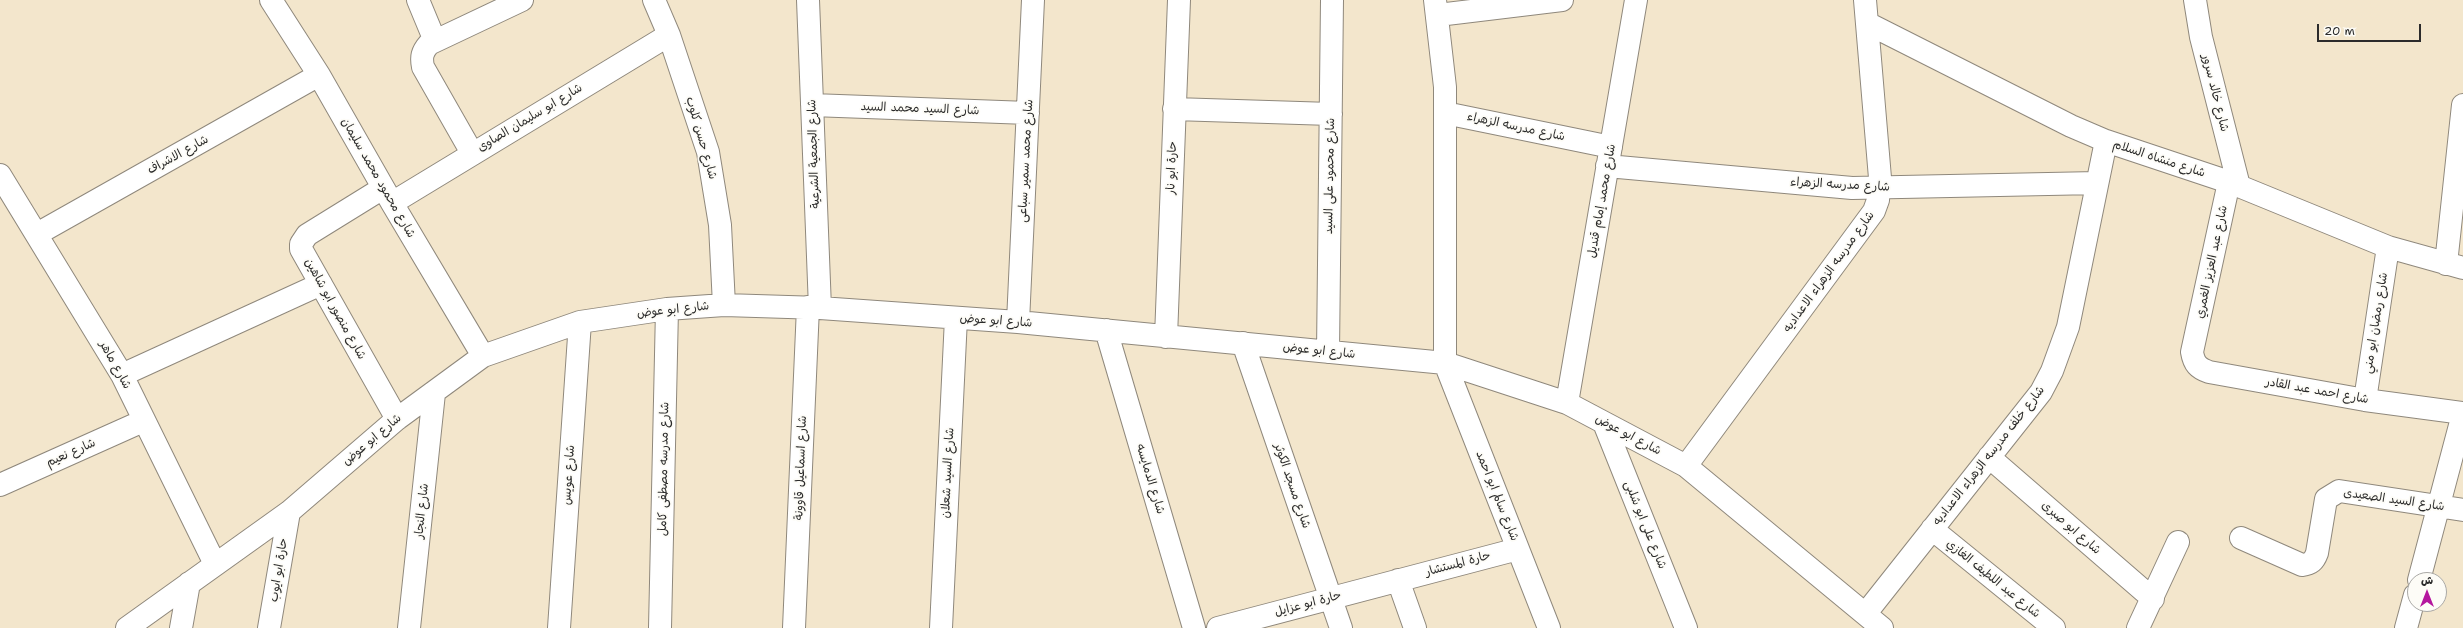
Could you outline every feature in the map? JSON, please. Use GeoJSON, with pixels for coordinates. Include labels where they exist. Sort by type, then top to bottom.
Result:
{"type":"FeatureCollection","features":[{"type":"Feature","properties":{"kind":"street","name":"شارع محمود محمد سليمان"},"geometry":{"type":"LineString","coordinates":[[272,0],[319,75],[387,196],[483,356]]}},
{"type":"Feature","properties":{"kind":"street"},"geometry":{"type":"LineString","coordinates":[[418,0],[435,41]]}},
{"type":"Feature","properties":{"kind":"street"},"geometry":{"type":"LineString","coordinates":[[472,153],[423,67],[421,58],[423,50],[435,41],[522,0]]}},
{"type":"Feature","properties":{"kind":"street","name":"شارع حسن كلوب"},"geometry":{"type":"LineString","coordinates":[[654,0],[669,35],[708,152],[716,189],[720,225],[724,305]]}},
{"type":"Feature","properties":{"kind":"street","name":"شارع الجمعية الشرعية"},"geometry":{"type":"LineString","coordinates":[[808,0],[812,105],[814,308]]}},
{"type":"Feature","properties":{"kind":"street","name":"شارع محمد سمير سباعى"},"geometry":{"type":"LineString","coordinates":[[1018,322],[1033,0]]}},
{"type":"Feature","properties":{"kind":"street","name":"حارة ابو نار"},"geometry":{"type":"LineString","coordinates":[[1166,337],[1179,0]]}},
{"type":"Feature","properties":{"kind":"street","name":"شارع محمود على السيد"},"geometry":{"type":"LineString","coordinates":[[1328,352],[1332,0]]}},
{"type":"Feature","properties":{"kind":"street"},"geometry":{"type":"LineString","coordinates":[[1444,363],[1445,87],[1437,8],[1562,0]]}},
{"type":"Feature","properties":{"kind":"street","name":"شارع محمد إمام قنديل"},"geometry":{"type":"LineString","coordinates":[[1568,403],[1636,0]]}},
{"type":"Feature","properties":{"kind":"street","name":"شارع مدرسه الزهراء الاعداديه"},"geometry":{"type":"LineString","coordinates":[[1686,466],[1874,211],[1880,189],[1865,0]]}},
{"type":"Feature","properties":{"kind":"street","name":"شارع خالد سرور"},"geometry":{"type":"LineString","coordinates":[[2195,0],[2203,45],[2234,184]]}},
{"type":"Feature","properties":{"kind":"street","name":"شارع منشاه السلام"},"geometry":{"type":"LineString","coordinates":[[1866,23],[2071,126],[2106,141],[2234,184],[2388,247],[2454,266]]}},
{"type":"Feature","properties":{"kind":"street","name":"شارع ابو سليمان الصاوى"},"geometry":{"type":"LineString","coordinates":[[387,196],[472,153],[669,35]]}},
{"type":"Feature","properties":{"kind":"street","name":"شارع الاشراف"},"geometry":{"type":"LineString","coordinates":[[37,234],[319,75]]}},
{"type":"Feature","properties":{"kind":"street","name":"شارع السيد محمد السيد"},"geometry":{"type":"LineString","coordinates":[[812,105],[1028,113]]}},
{"type":"Feature","properties":{"kind":"street"},"geometry":{"type":"LineString","coordinates":[[2454,266],[2463,105]]}},
{"type":"Feature","properties":{"kind":"street"},"geometry":{"type":"LineString","coordinates":[[1174,109],[1331,114]]}},
{"type":"Feature","properties":{"kind":"street","name":"شارع مدرسه الزهراء"},"geometry":{"type":"LineString","coordinates":[[1444,113],[1609,156],[1823,186],[1880,189],[2097,183]]}},
{"type":"Feature","properties":{"kind":"street","name":"شارع خلف مدرسه الزهراء الاعداديه"},"geometry":{"type":"LineString","coordinates":[[1866,613],[2041,392],[2061,349],[2106,141]]}},
{"type":"Feature","properties":{"kind":"street","name":"شارع ماهر"},"geometry":{"type":"LineString","coordinates":[[0,175],[122,375],[143,421],[215,564]]}},
{"type":"Feature","properties":{"kind":"street","name":"شارع عبد العزيز الغمري"},"geometry":{"type":"LineString","coordinates":[[2194,342],[2234,184]]}},
{"type":"Feature","properties":{"kind":"street","name":"شارع منصور ابو شاهين"},"geometry":{"type":"LineString","coordinates":[[387,196],[303,239],[302,249],[396,418]]}},
{"type":"Feature","properties":{"kind":"street","name":"شارع رمضان ابو مني"},"geometry":{"type":"LineString","coordinates":[[2365,400],[2388,247]]}},
{"type":"Feature","properties":{"kind":"street"},"geometry":{"type":"LineString","coordinates":[[122,375],[321,284]]}},
{"type":"Feature","properties":{"kind":"street","name":"شارع ابو عوض"},"geometry":{"type":"LineString","coordinates":[[127,628],[288,512],[396,418],[434,393],[483,356],[580,322],[667,309],[724,305],[814,308],[1018,322],[1444,363],[1568,403],[1686,466],[1866,613],[1882,628]]}},
{"type":"Feature","properties":{"kind":"street","name":"شارع اسماعيل قاوونة"},"geometry":{"type":"LineString","coordinates":[[794,628],[814,308]]}},
{"type":"Feature","properties":{"kind":"street","name":"شارع مدرسه مصطفى كامل"},"geometry":{"type":"LineString","coordinates":[[660,628],[667,309]]}},
{"type":"Feature","properties":{"kind":"street","name":"شارع السيد شعلان"},"geometry":{"type":"LineString","coordinates":[[941,628],[956,318]]}},
{"type":"Feature","properties":{"kind":"street","name":"شارع عويس"},"geometry":{"type":"LineString","coordinates":[[559,628],[580,322]]}},
{"type":"Feature","properties":{"kind":"street","name":"شارع الدمايسه"},"geometry":{"type":"LineString","coordinates":[[1106,330],[1194,628]]}},
{"type":"Feature","properties":{"kind":"street","name":"شارع احمد عبد القادر"},"geometry":{"type":"LineString","coordinates":[[2194,342],[2194,362],[2200,369],[2209,372],[2365,400],[2463,414]]}},
{"type":"Feature","properties":{"kind":"street","name":"شارع مسجد الكوثر"},"geometry":{"type":"LineString","coordinates":[[1243,343],[1341,628]]}},
{"type":"Feature","properties":{"kind":"street","name":"شارع سالم ابو احمد"},"geometry":{"type":"LineString","coordinates":[[1444,363],[1549,628]]}},
{"type":"Feature","properties":{"kind":"street","name":"شارع النجار"},"geometry":{"type":"LineString","coordinates":[[409,628],[434,393]]}},
{"type":"Feature","properties":{"kind":"street"},"geometry":{"type":"LineString","coordinates":[[2421,572],[2463,414]]}},
{"type":"Feature","properties":{"kind":"street","name":"شارع نعيم"},"geometry":{"type":"LineString","coordinates":[[0,485],[143,421]]}},
{"type":"Feature","properties":{"kind":"street","name":"شارع على ابو شلبى"},"geometry":{"type":"LineString","coordinates":[[1604,422],[1686,628]]}},
{"type":"Feature","properties":{"kind":"street","name":"شارع ابو صبرى"},"geometry":{"type":"LineString","coordinates":[[1989,456],[2153,599]]}},
{"type":"Feature","properties":{"kind":"street","name":"شارع السيد الصعيدى"},"geometry":{"type":"LineString","coordinates":[[2241,538],[2302,565],[2309,564],[2315,560],[2326,499],[2332,494],[2347,491],[2463,510]]}},
{"type":"Feature","properties":{"kind":"street","name":"حارة ابو ايوب"},"geometry":{"type":"LineString","coordinates":[[269,628],[288,512]]}},
{"type":"Feature","properties":{"kind":"street","name":"شارع عبد اللطيف الغازي"},"geometry":{"type":"LineString","coordinates":[[1932,529],[2054,628]]}},
{"type":"Feature","properties":{"kind":"street"},"geometry":{"type":"LineString","coordinates":[[2138,628],[2153,599],[2178,542]]}},
{"type":"Feature","properties":{"kind":"street","name":"حارة المستشار"},"geometry":{"type":"LineString","coordinates":[[1398,580],[1518,549]]}},
{"type":"Feature","properties":{"kind":"street"},"geometry":{"type":"LineString","coordinates":[[1398,580],[1415,628]]}},
{"type":"Feature","properties":{"kind":"street","name":"حارة ابو عزايل"},"geometry":{"type":"LineString","coordinates":[[1218,628],[1398,580]]}},
{"type":"Feature","properties":{"kind":"street"},"geometry":{"type":"LineString","coordinates":[[181,628],[190,583]]}},
{"type":"Feature","properties":{"kind":"street"},"geometry":{"type":"LineString","coordinates":[[2406,628],[2410,612]]}}]}
